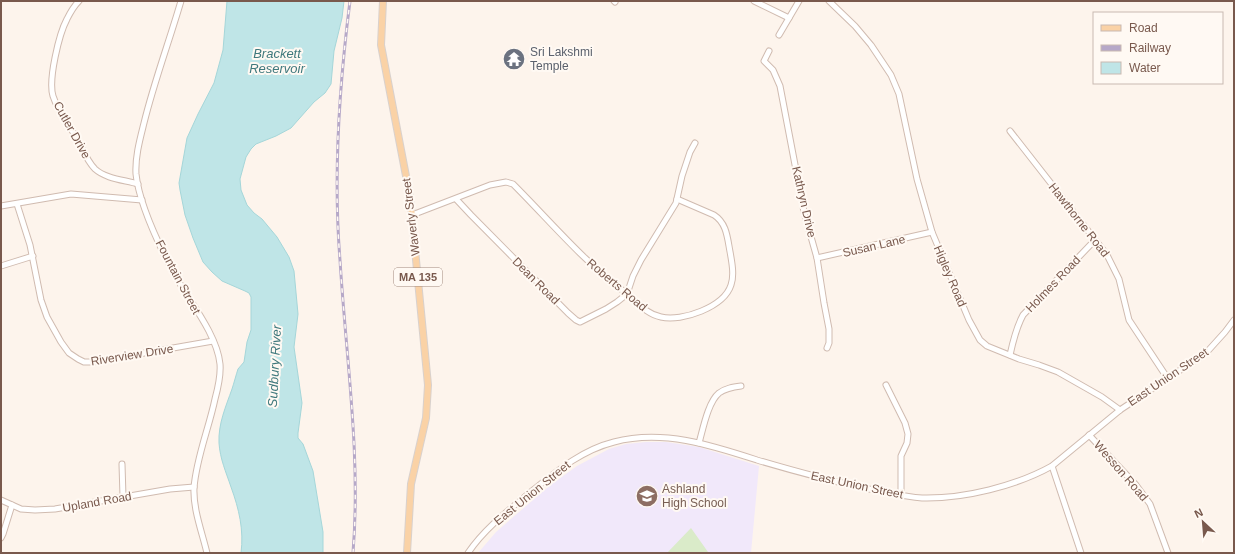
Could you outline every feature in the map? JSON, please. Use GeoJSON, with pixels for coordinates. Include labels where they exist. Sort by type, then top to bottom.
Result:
{"type":"FeatureCollection","features":[{"type":"Feature","properties":{"kind":"main road","name":"Waverly Street"},"geometry":{"type":"LineString","coordinates":[[383,1],[381,38],[382,53],[407,179],[427,365],[428,401],[426,418],[411,480],[407,553]]}},
{"type":"Feature","properties":{"kind":"street","name":"Cutler Drive"},"geometry":{"type":"LineString","coordinates":[[78,1],[66,19],[58,46],[51,88],[53,96],[59,111],[96,170],[113,178],[138,184]]}},
{"type":"Feature","properties":{"kind":"street","name":"Fountain Street"},"geometry":{"type":"LineString","coordinates":[[181,1],[148,108],[136,163],[138,184],[142,200],[167,261],[213,341],[220,363],[219,383],[194,487],[196,508],[207,553]]}},
{"type":"Feature","properties":{"kind":"street"},"geometry":{"type":"LineString","coordinates":[[754,1],[789,18]]}},
{"type":"Feature","properties":{"kind":"street"},"geometry":{"type":"LineString","coordinates":[[779,35],[799,1]]}},
{"type":"Feature","properties":{"kind":"street","name":"Higley Road"},"geometry":{"type":"LineString","coordinates":[[829,1],[856,26],[882,59],[891,74],[899,94],[916,179],[932,232],[975,332],[980,340],[987,346],[1058,372],[1102,397],[1120,410]]}},
{"type":"Feature","properties":{"kind":"street","name":"Kathryn Drive"},"geometry":{"type":"LineString","coordinates":[[769,51],[764,60],[773,70],[780,86],[804,212],[817,258],[829,329],[827,348]]}},
{"type":"Feature","properties":{"kind":"street","name":"Hawthorne Road"},"geometry":{"type":"LineString","coordinates":[[1010,131],[1107,255],[1119,279],[1129,320],[1168,379]]}},
{"type":"Feature","properties":{"kind":"street"},"geometry":{"type":"LineString","coordinates":[[627,294],[633,276],[641,260],[670,214],[677,199],[682,176],[690,152],[695,143]]}},
{"type":"Feature","properties":{"kind":"street","name":"Roberts Road"},"geometry":{"type":"LineString","coordinates":[[412,215],[500,182],[513,184],[589,262],[615,286],[650,313],[662,318],[676,317],[701,311],[715,304],[726,295],[731,286],[733,277],[729,241],[723,223],[720,219],[677,199]]}},
{"type":"Feature","properties":{"kind":"street"},"geometry":{"type":"LineString","coordinates":[[1,206],[71,194],[142,200]]}},
{"type":"Feature","properties":{"kind":"street","name":"Dean Road"},"geometry":{"type":"LineString","coordinates":[[456,199],[516,262],[576,320],[580,322],[585,320],[618,302],[627,294]]}},
{"type":"Feature","properties":{"kind":"street","name":"Riverview Drive"},"geometry":{"type":"LineString","coordinates":[[17,204],[32,256],[41,300],[47,317],[65,348],[73,357],[84,362],[93,362],[213,341]]}},
{"type":"Feature","properties":{"kind":"street","name":"Susan Lane"},"geometry":{"type":"LineString","coordinates":[[817,258],[932,232]]}},
{"type":"Feature","properties":{"kind":"street","name":"Holmes Road"},"geometry":{"type":"LineString","coordinates":[[1010,355],[1014,337],[1023,316],[1095,240]]}},
{"type":"Feature","properties":{"kind":"street"},"geometry":{"type":"LineString","coordinates":[[1,266],[32,256]]}},
{"type":"Feature","properties":{"kind":"street","name":"East Union Street"},"geometry":{"type":"LineString","coordinates":[[468,553],[487,530],[501,517],[572,461],[589,451],[614,442],[645,437],[669,437],[699,443],[734,452],[797,472],[901,495],[922,498],[967,494],[1018,481],[1041,473],[1052,466],[1120,410],[1206,353],[1234,320]]}},
{"type":"Feature","properties":{"kind":"street"},"geometry":{"type":"LineString","coordinates":[[886,385],[905,423],[908,434],[907,443],[901,456],[901,495]]}},
{"type":"Feature","properties":{"kind":"street"},"geometry":{"type":"LineString","coordinates":[[699,443],[711,404],[715,397],[724,390],[741,386]]}},
{"type":"Feature","properties":{"kind":"street","name":"Wesson Road"},"geometry":{"type":"LineString","coordinates":[[1089,435],[1136,485],[1147,500],[1154,512],[1168,553]]}},
{"type":"Feature","properties":{"kind":"street"},"geometry":{"type":"LineString","coordinates":[[122,464],[122,497]]}},
{"type":"Feature","properties":{"kind":"street"},"geometry":{"type":"LineString","coordinates":[[1052,466],[1081,553]]}},
{"type":"Feature","properties":{"kind":"street","name":"Upland Road"},"geometry":{"type":"LineString","coordinates":[[1,500],[21,509],[54,509],[122,497],[194,487]]}},
{"type":"Feature","properties":{"kind":"street"},"geometry":{"type":"LineString","coordinates":[[1,538],[4,534],[12,505]]}},
{"type":"Feature","properties":{"kind":"shaded area","name":"Ashland High School"},"geometry":{"type":"Polygon","coordinates":[[[666,442],[699,447],[759,466],[751,553],[478,553],[496,532],[548,487],[577,466],[609,449],[626,444],[666,442]]]}},
{"type":"Feature","properties":{"kind":"green space"},"geometry":{"type":"Polygon","coordinates":[[[691,528],[710,553],[667,553],[691,528]]]}},
{"type":"Feature","properties":{"kind":"water","name":"Brackett Reservoir"},"geometry":{"type":"Polygon","coordinates":[[[227,1],[344,1],[342,18],[334,51],[331,84],[325,93],[314,102],[291,128],[256,144],[251,149],[246,157],[240,179],[241,190],[247,205],[262,219],[277,237],[289,257],[294,271],[298,314],[294,347],[302,403],[298,438],[303,444],[313,471],[323,532],[323,553],[241,553],[242,536],[238,511],[221,455],[219,436],[223,415],[238,369],[244,362],[247,342],[251,330],[251,297],[249,293],[222,281],[203,262],[185,215],[179,183],[187,138],[214,83],[223,50],[227,1]]]}},
{"type":"Feature","properties":{"kind":"railway"},"geometry":{"type":"LineString","coordinates":[[350,1],[340,98],[337,195],[340,260],[354,443],[355,516],[353,553]]}},
{"type":"Feature","properties":{"kind":"place","name":"Sri Lakshmi Temple"},"geometry":{"type":"Point","coordinates":[514,59]}},
{"type":"Feature","properties":{"kind":"place","name":"Ashland High School"},"geometry":{"type":"Point","coordinates":[647,496]}},
{"type":"Feature","properties":{"kind":"water label","name":"Sudbury River"},"geometry":{"type":"Point","coordinates":[274,366]}}]}
